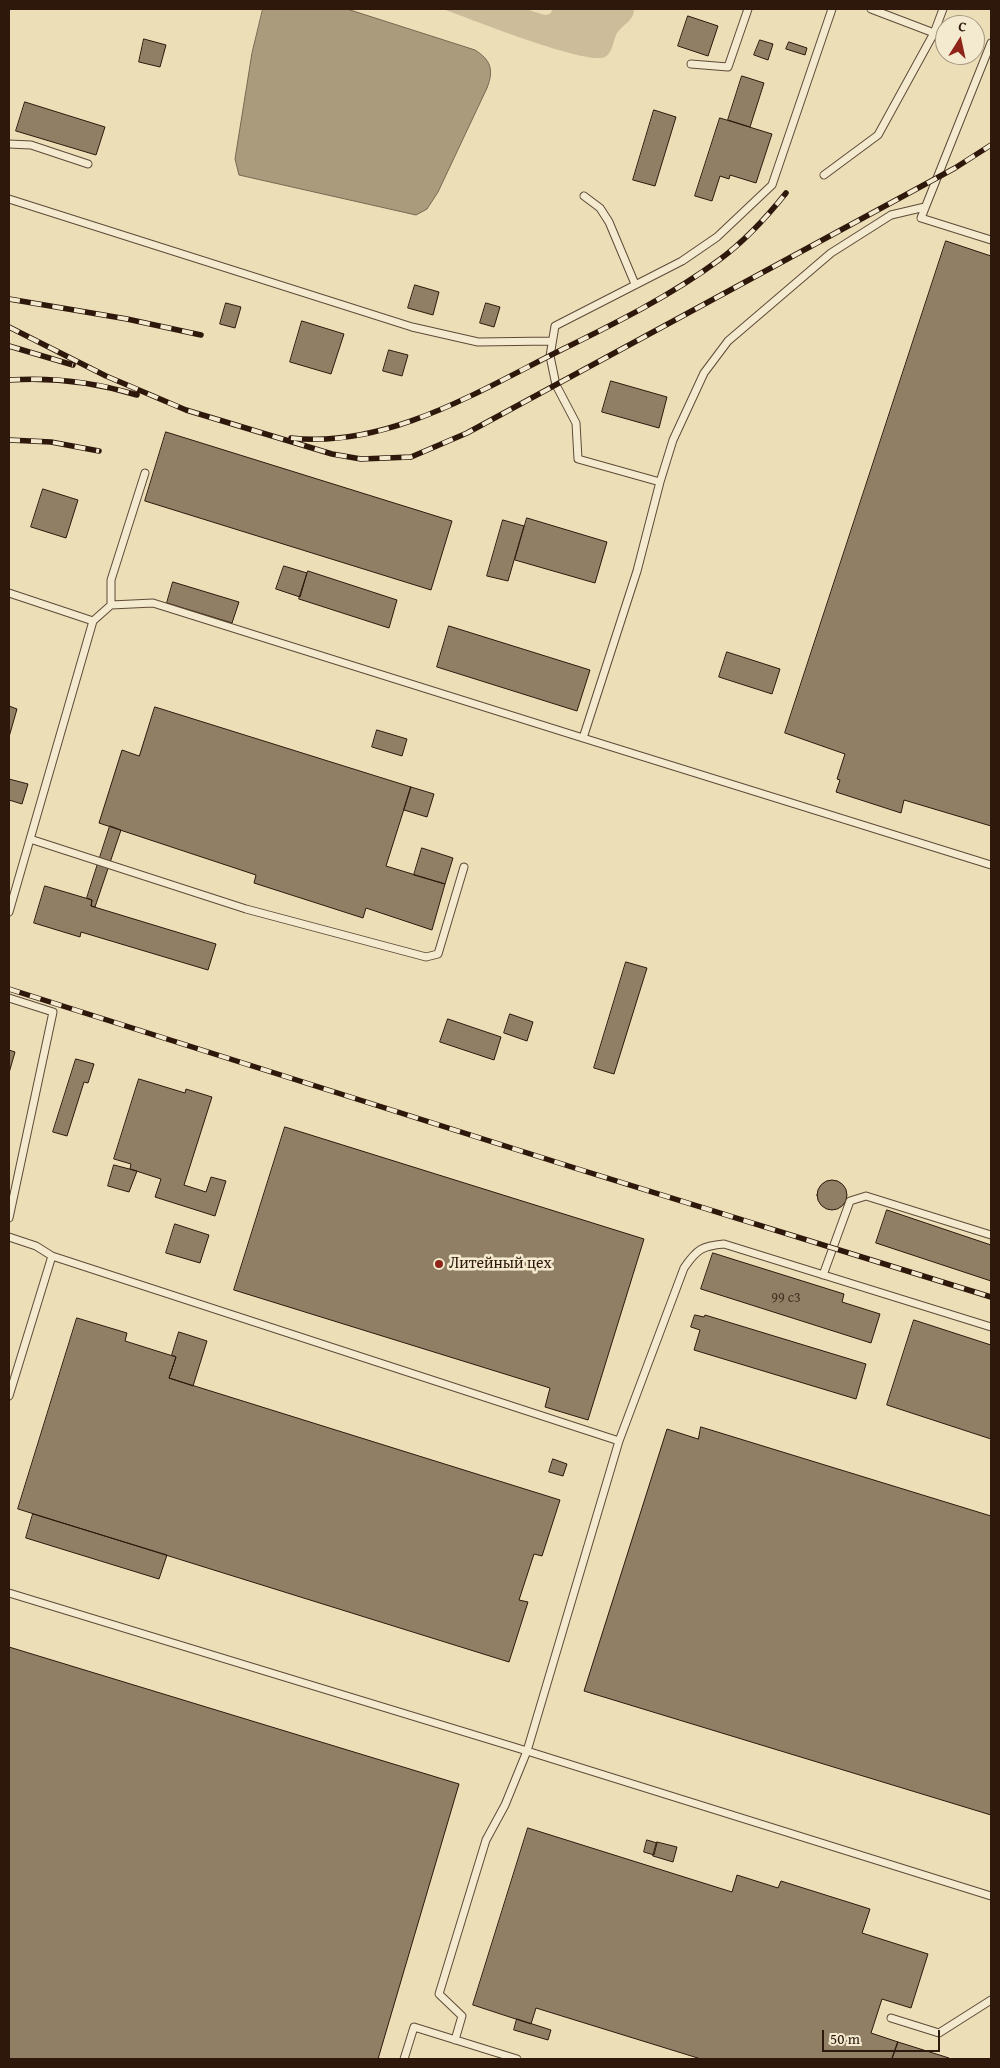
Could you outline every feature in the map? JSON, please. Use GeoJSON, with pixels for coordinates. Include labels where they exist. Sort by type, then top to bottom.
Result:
{"type":"FeatureCollection","features":[{"type":"Feature","properties":{"kind":"lane"},"geometry":{"type":"LineString","coordinates":[[692,64],[728,67],[748,9]]}},
{"type":"Feature","properties":{"kind":"lane"},"geometry":{"type":"LineString","coordinates":[[660,482],[578,459],[576,423],[556,385],[550,356],[555,326],[682,261],[717,237],[772,185],[832,9]]}},
{"type":"Feature","properties":{"kind":"lane"},"geometry":{"type":"LineString","coordinates":[[871,9],[934,33]]}},
{"type":"Feature","properties":{"kind":"lane"},"geometry":{"type":"LineString","coordinates":[[824,175],[878,135],[934,33],[943,9]]}},
{"type":"Feature","properties":{"kind":"lane"},"geometry":{"type":"LineString","coordinates":[[991,43],[921,218],[991,240]]}},
{"type":"Feature","properties":{"kind":"lane"},"geometry":{"type":"LineString","coordinates":[[9,144],[31,145],[88,164]]}},
{"type":"Feature","properties":{"kind":"lane"},"geometry":{"type":"LineString","coordinates":[[584,196],[600,208],[609,222],[635,284]]}},
{"type":"Feature","properties":{"kind":"lane"},"geometry":{"type":"LineString","coordinates":[[9,199],[412,327],[478,342],[551,341]]}},
{"type":"Feature","properties":{"kind":"lane"},"geometry":{"type":"LineString","coordinates":[[583,738],[638,571],[660,482],[674,440],[704,373],[728,341],[831,253],[891,215],[925,207]]}},
{"type":"Feature","properties":{"kind":"lane"},"geometry":{"type":"LineString","coordinates":[[111,605],[111,580],[145,473]]}},
{"type":"Feature","properties":{"kind":"lane"},"geometry":{"type":"LineString","coordinates":[[9,593],[94,621]]}},
{"type":"Feature","properties":{"kind":"lane"},"geometry":{"type":"LineString","coordinates":[[9,912],[94,621],[111,605],[153,603],[991,865]]}},
{"type":"Feature","properties":{"kind":"lane"},"geometry":{"type":"LineString","coordinates":[[30,839],[246,909],[426,957],[438,954],[464,867]]}},
{"type":"Feature","properties":{"kind":"lane"},"geometry":{"type":"LineString","coordinates":[[9,998],[53,1012],[9,1218]]}},
{"type":"Feature","properties":{"kind":"lane"},"geometry":{"type":"LineString","coordinates":[[823,1275],[850,1201],[866,1196],[991,1236]]}},
{"type":"Feature","properties":{"kind":"lane"},"geometry":{"type":"LineString","coordinates":[[9,1237],[36,1246],[52,1256],[619,1441]]}},
{"type":"Feature","properties":{"kind":"lane"},"geometry":{"type":"LineString","coordinates":[[455,2040],[462,2016],[439,1994],[486,1840],[505,1806],[527,1751],[619,1441],[677,1285],[684,1268],[695,1252],[708,1245],[724,1244],[991,1327]]}},
{"type":"Feature","properties":{"kind":"lane"},"geometry":{"type":"LineString","coordinates":[[9,1396],[52,1256]]}},
{"type":"Feature","properties":{"kind":"lane"},"geometry":{"type":"LineString","coordinates":[[9,1593],[527,1751],[991,1896]]}},
{"type":"Feature","properties":{"kind":"lane"},"geometry":{"type":"LineString","coordinates":[[891,2018],[939,2033],[991,2000]]}},
{"type":"Feature","properties":{"kind":"lane"},"geometry":{"type":"LineString","coordinates":[[404,2059],[414,2027],[517,2059]]}},
{"type":"Feature","properties":{"kind":"shaded area"},"geometry":{"type":"Polygon","coordinates":[[[263,9],[347,9],[475,50],[485,58],[490,66],[487,88],[438,192],[427,209],[416,215],[239,175],[235,159],[252,53],[263,9]]]}},
{"type":"Feature","properties":{"kind":"shaded area"},"geometry":{"type":"Polygon","coordinates":[[[443,9],[525,9],[545,15],[550,14],[553,9],[634,9],[634,13],[617,33],[608,55],[594,58],[552,48],[500,31],[443,9]]]}},
{"type":"Feature","properties":{"kind":"building"},"geometry":{"type":"Polygon","coordinates":[[[688,16],[718,26],[708,56],[678,46],[688,16]]]}},
{"type":"Feature","properties":{"kind":"building"},"geometry":{"type":"Polygon","coordinates":[[[144,39],[166,45],[160,67],[139,62],[144,39]]]}},
{"type":"Feature","properties":{"kind":"building"},"geometry":{"type":"Polygon","coordinates":[[[760,40],[773,44],[768,60],[754,55],[760,40]]]}},
{"type":"Feature","properties":{"kind":"building"},"geometry":{"type":"Polygon","coordinates":[[[789,42],[807,48],[805,55],[786,49],[789,42]]]}},
{"type":"Feature","properties":{"kind":"building"},"geometry":{"type":"Polygon","coordinates":[[[742,76],[764,83],[750,127],[728,120],[742,76]]]}},
{"type":"Feature","properties":{"kind":"building"},"geometry":{"type":"Polygon","coordinates":[[[25,102],[105,127],[96,155],[16,131],[25,102]]]}},
{"type":"Feature","properties":{"kind":"building"},"geometry":{"type":"Polygon","coordinates":[[[654,110],[676,117],[655,186],[633,180],[654,110]]]}},
{"type":"Feature","properties":{"kind":"building"},"geometry":{"type":"Polygon","coordinates":[[[720,118],[772,134],[756,183],[730,175],[729,179],[720,176],[712,201],[695,196],[720,118]]]}},
{"type":"Feature","properties":{"kind":"building"},"geometry":{"type":"Polygon","coordinates":[[[946,241],[991,256],[991,826],[904,800],[901,813],[836,792],[840,780],[837,779],[845,754],[785,733],[946,241]]]}},
{"type":"Feature","properties":{"kind":"building"},"geometry":{"type":"Polygon","coordinates":[[[415,285],[439,292],[433,315],[408,308],[415,285]]]}},
{"type":"Feature","properties":{"kind":"building"},"geometry":{"type":"Polygon","coordinates":[[[226,303],[241,307],[235,328],[220,324],[226,303]]]}},
{"type":"Feature","properties":{"kind":"building"},"geometry":{"type":"Polygon","coordinates":[[[486,303],[500,307],[494,327],[480,323],[486,303]]]}},
{"type":"Feature","properties":{"kind":"building"},"geometry":{"type":"Polygon","coordinates":[[[302,321],[344,334],[331,374],[290,362],[302,321]]]}},
{"type":"Feature","properties":{"kind":"building"},"geometry":{"type":"Polygon","coordinates":[[[389,350],[408,355],[402,376],[383,371],[389,350]]]}},
{"type":"Feature","properties":{"kind":"building"},"geometry":{"type":"Polygon","coordinates":[[[611,381],[667,397],[659,428],[602,412],[611,381]]]}},
{"type":"Feature","properties":{"kind":"building"},"geometry":{"type":"Polygon","coordinates":[[[166,432],[452,521],[431,590],[145,501],[166,432]]]}},
{"type":"Feature","properties":{"kind":"building"},"geometry":{"type":"Polygon","coordinates":[[[43,489],[78,500],[66,538],[31,527],[43,489]]]}},
{"type":"Feature","properties":{"kind":"building"},"geometry":{"type":"Polygon","coordinates":[[[527,518],[607,542],[595,583],[515,560],[527,518]]]}},
{"type":"Feature","properties":{"kind":"building"},"geometry":{"type":"Polygon","coordinates":[[[503,520],[524,526],[508,581],[487,576],[503,520]]]}},
{"type":"Feature","properties":{"kind":"building"},"geometry":{"type":"Polygon","coordinates":[[[284,566],[307,573],[300,597],[276,589],[284,566]]]}},
{"type":"Feature","properties":{"kind":"building"},"geometry":{"type":"Polygon","coordinates":[[[308,571],[397,600],[389,628],[299,599],[308,571]]]}},
{"type":"Feature","properties":{"kind":"building"},"geometry":{"type":"Polygon","coordinates":[[[173,582],[239,602],[232,623],[167,603],[173,582]]]}},
{"type":"Feature","properties":{"kind":"building"},"geometry":{"type":"Polygon","coordinates":[[[449,626],[590,670],[577,711],[437,667],[449,626]]]}},
{"type":"Feature","properties":{"kind":"building"},"geometry":{"type":"Polygon","coordinates":[[[727,652],[780,669],[772,694],[719,677],[727,652]]]}},
{"type":"Feature","properties":{"kind":"building"},"geometry":{"type":"Polygon","coordinates":[[[9,706],[17,709],[9,737],[9,706]]]}},
{"type":"Feature","properties":{"kind":"building"},"geometry":{"type":"Polygon","coordinates":[[[155,707],[411,787],[386,866],[445,884],[432,930],[366,908],[363,918],[254,883],[256,875],[99,823],[122,750],[139,756],[155,707]]]}},
{"type":"Feature","properties":{"kind":"building"},"geometry":{"type":"Polygon","coordinates":[[[377,730],[407,739],[402,756],[372,747],[377,730]]]}},
{"type":"Feature","properties":{"kind":"building"},"geometry":{"type":"Polygon","coordinates":[[[9,779],[28,784],[22,804],[9,800],[9,779]]]}},
{"type":"Feature","properties":{"kind":"building"},"geometry":{"type":"Polygon","coordinates":[[[411,787],[434,794],[427,817],[404,810],[411,787]]]}},
{"type":"Feature","properties":{"kind":"building"},"geometry":{"type":"Polygon","coordinates":[[[110,826],[121,830],[95,907],[91,906],[92,900],[87,898],[110,826]]]}},
{"type":"Feature","properties":{"kind":"building"},"geometry":{"type":"Polygon","coordinates":[[[422,848],[453,858],[445,884],[414,875],[422,848]]]}},
{"type":"Feature","properties":{"kind":"building"},"geometry":{"type":"Polygon","coordinates":[[[45,886],[92,900],[91,906],[216,944],[208,970],[81,932],[80,937],[34,923],[45,886]]]}},
{"type":"Feature","properties":{"kind":"building"},"geometry":{"type":"Polygon","coordinates":[[[626,962],[647,968],[614,1074],[594,1068],[626,962]]]}},
{"type":"Feature","properties":{"kind":"building"},"geometry":{"type":"Polygon","coordinates":[[[510,1014],[533,1022],[527,1041],[504,1033],[510,1014]]]}},
{"type":"Feature","properties":{"kind":"building"},"geometry":{"type":"Polygon","coordinates":[[[448,1019],[501,1037],[494,1060],[440,1042],[448,1019]]]}},
{"type":"Feature","properties":{"kind":"building"},"geometry":{"type":"Polygon","coordinates":[[[9,1050],[15,1052],[9,1073],[9,1050]]]}},
{"type":"Feature","properties":{"kind":"building"},"geometry":{"type":"Polygon","coordinates":[[[76,1059],[94,1064],[88,1083],[84,1082],[67,1136],[53,1132],[76,1059]]]}},
{"type":"Feature","properties":{"kind":"building"},"geometry":{"type":"Polygon","coordinates":[[[139,1079],[185,1093],[186,1089],[212,1097],[184,1185],[206,1192],[211,1177],[226,1181],[215,1216],[155,1197],[161,1179],[130,1169],[131,1164],[114,1159],[139,1079]]]}},
{"type":"Feature","properties":{"kind":"building","name":"Литейный цех"},"geometry":{"type":"Polygon","coordinates":[[[285,1127],[644,1239],[588,1420],[545,1407],[550,1388],[234,1290],[285,1127]]]}},
{"type":"Feature","properties":{"kind":"building"},"geometry":{"type":"Polygon","coordinates":[[[114,1165],[137,1171],[129,1192],[108,1186],[114,1165]]]}},
{"type":"Feature","properties":{"kind":"building"},"geometry":{"type":"Polygon","coordinates":[[[832,1180],[843,1184],[847,1195],[843,1206],[832,1210],[821,1206],[817,1195],[821,1184],[832,1180]]]}},
{"type":"Feature","properties":{"kind":"building"},"geometry":{"type":"Polygon","coordinates":[[[887,1210],[991,1245],[991,1281],[876,1243],[887,1210]]]}},
{"type":"Feature","properties":{"kind":"building"},"geometry":{"type":"Polygon","coordinates":[[[175,1224],[209,1235],[200,1263],[166,1253],[175,1224]]]}},
{"type":"Feature","properties":{"kind":"building"},"geometry":{"type":"Polygon","coordinates":[[[713,1253],[844,1294],[842,1302],[880,1314],[871,1343],[701,1289],[713,1253]]]}},
{"type":"Feature","properties":{"kind":"building"},"geometry":{"type":"Polygon","coordinates":[[[695,1315],[704,1317],[705,1315],[866,1364],[856,1399],[694,1350],[700,1330],[691,1327],[695,1315]]]}},
{"type":"Feature","properties":{"kind":"building"},"geometry":{"type":"Polygon","coordinates":[[[77,1318],[127,1333],[125,1341],[176,1357],[169,1378],[560,1500],[542,1556],[534,1554],[519,1600],[528,1602],[509,1662],[18,1509],[77,1318]]]}},
{"type":"Feature","properties":{"kind":"building"},"geometry":{"type":"Polygon","coordinates":[[[914,1320],[991,1345],[991,1439],[887,1405],[914,1320]]]}},
{"type":"Feature","properties":{"kind":"building"},"geometry":{"type":"Polygon","coordinates":[[[179,1332],[207,1341],[193,1386],[169,1378],[176,1357],[172,1355],[179,1332]]]}},
{"type":"Feature","properties":{"kind":"building"},"geometry":{"type":"Polygon","coordinates":[[[701,1427],[991,1516],[991,1815],[584,1691],[667,1429],[698,1439],[701,1427]]]}},
{"type":"Feature","properties":{"kind":"building"},"geometry":{"type":"Polygon","coordinates":[[[553,1459],[567,1464],[563,1476],[549,1472],[553,1459]]]}},
{"type":"Feature","properties":{"kind":"building"},"geometry":{"type":"Polygon","coordinates":[[[33,1514],[167,1555],[159,1579],[26,1538],[33,1514]]]}},
{"type":"Feature","properties":{"kind":"building"},"geometry":{"type":"Polygon","coordinates":[[[9,1647],[459,1784],[378,2059],[9,2059],[9,1647]]]}},
{"type":"Feature","properties":{"kind":"building"},"geometry":{"type":"Polygon","coordinates":[[[528,1828],[732,1892],[737,1875],[778,1888],[781,1881],[870,1909],[862,1933],[928,1954],[911,2008],[882,1999],[871,2033],[898,2042],[892,2059],[701,2059],[536,2008],[531,2024],[473,2005],[528,1828]]]}},
{"type":"Feature","properties":{"kind":"building"},"geometry":{"type":"Polygon","coordinates":[[[647,1840],[657,1843],[654,1855],[644,1852],[647,1840]]]}},
{"type":"Feature","properties":{"kind":"building"},"geometry":{"type":"Polygon","coordinates":[[[657,1842],[677,1847],[673,1862],[653,1856],[657,1842]]]}},
{"type":"Feature","properties":{"kind":"building"},"geometry":{"type":"Polygon","coordinates":[[[517,2019],[551,2030],[548,2040],[514,2030],[517,2019]]]}},
{"type":"Feature","properties":{"kind":"building"},"geometry":{"type":"Polygon","coordinates":[[[898,2042],[949,2058],[892,2059],[898,2042]]]}},
{"type":"Feature","properties":{"kind":"railway"},"geometry":{"type":"LineString","coordinates":[[9,327],[106,376],[186,410],[332,454],[361,459],[411,457],[467,433],[955,168],[991,145]]}},
{"type":"Feature","properties":{"kind":"railway"},"geometry":{"type":"LineString","coordinates":[[291,438],[327,439],[362,435],[397,426],[431,414],[498,383],[642,308],[701,273],[729,253],[763,220],[786,193]]}},
{"type":"Feature","properties":{"kind":"railway"},"geometry":{"type":"LineString","coordinates":[[9,299],[127,319],[201,335]]}},
{"type":"Feature","properties":{"kind":"railway"},"geometry":{"type":"LineString","coordinates":[[9,346],[73,365]]}},
{"type":"Feature","properties":{"kind":"railway"},"geometry":{"type":"LineString","coordinates":[[9,380],[57,380],[105,387],[137,395]]}},
{"type":"Feature","properties":{"kind":"railway"},"geometry":{"type":"LineString","coordinates":[[9,440],[51,442],[99,451]]}},
{"type":"Feature","properties":{"kind":"railway"},"geometry":{"type":"LineString","coordinates":[[9,989],[991,1297]]}},
{"type":"Feature","properties":{"kind":"place","name":"Литейный цех"},"geometry":{"type":"Point","coordinates":[439,1264]}}]}
